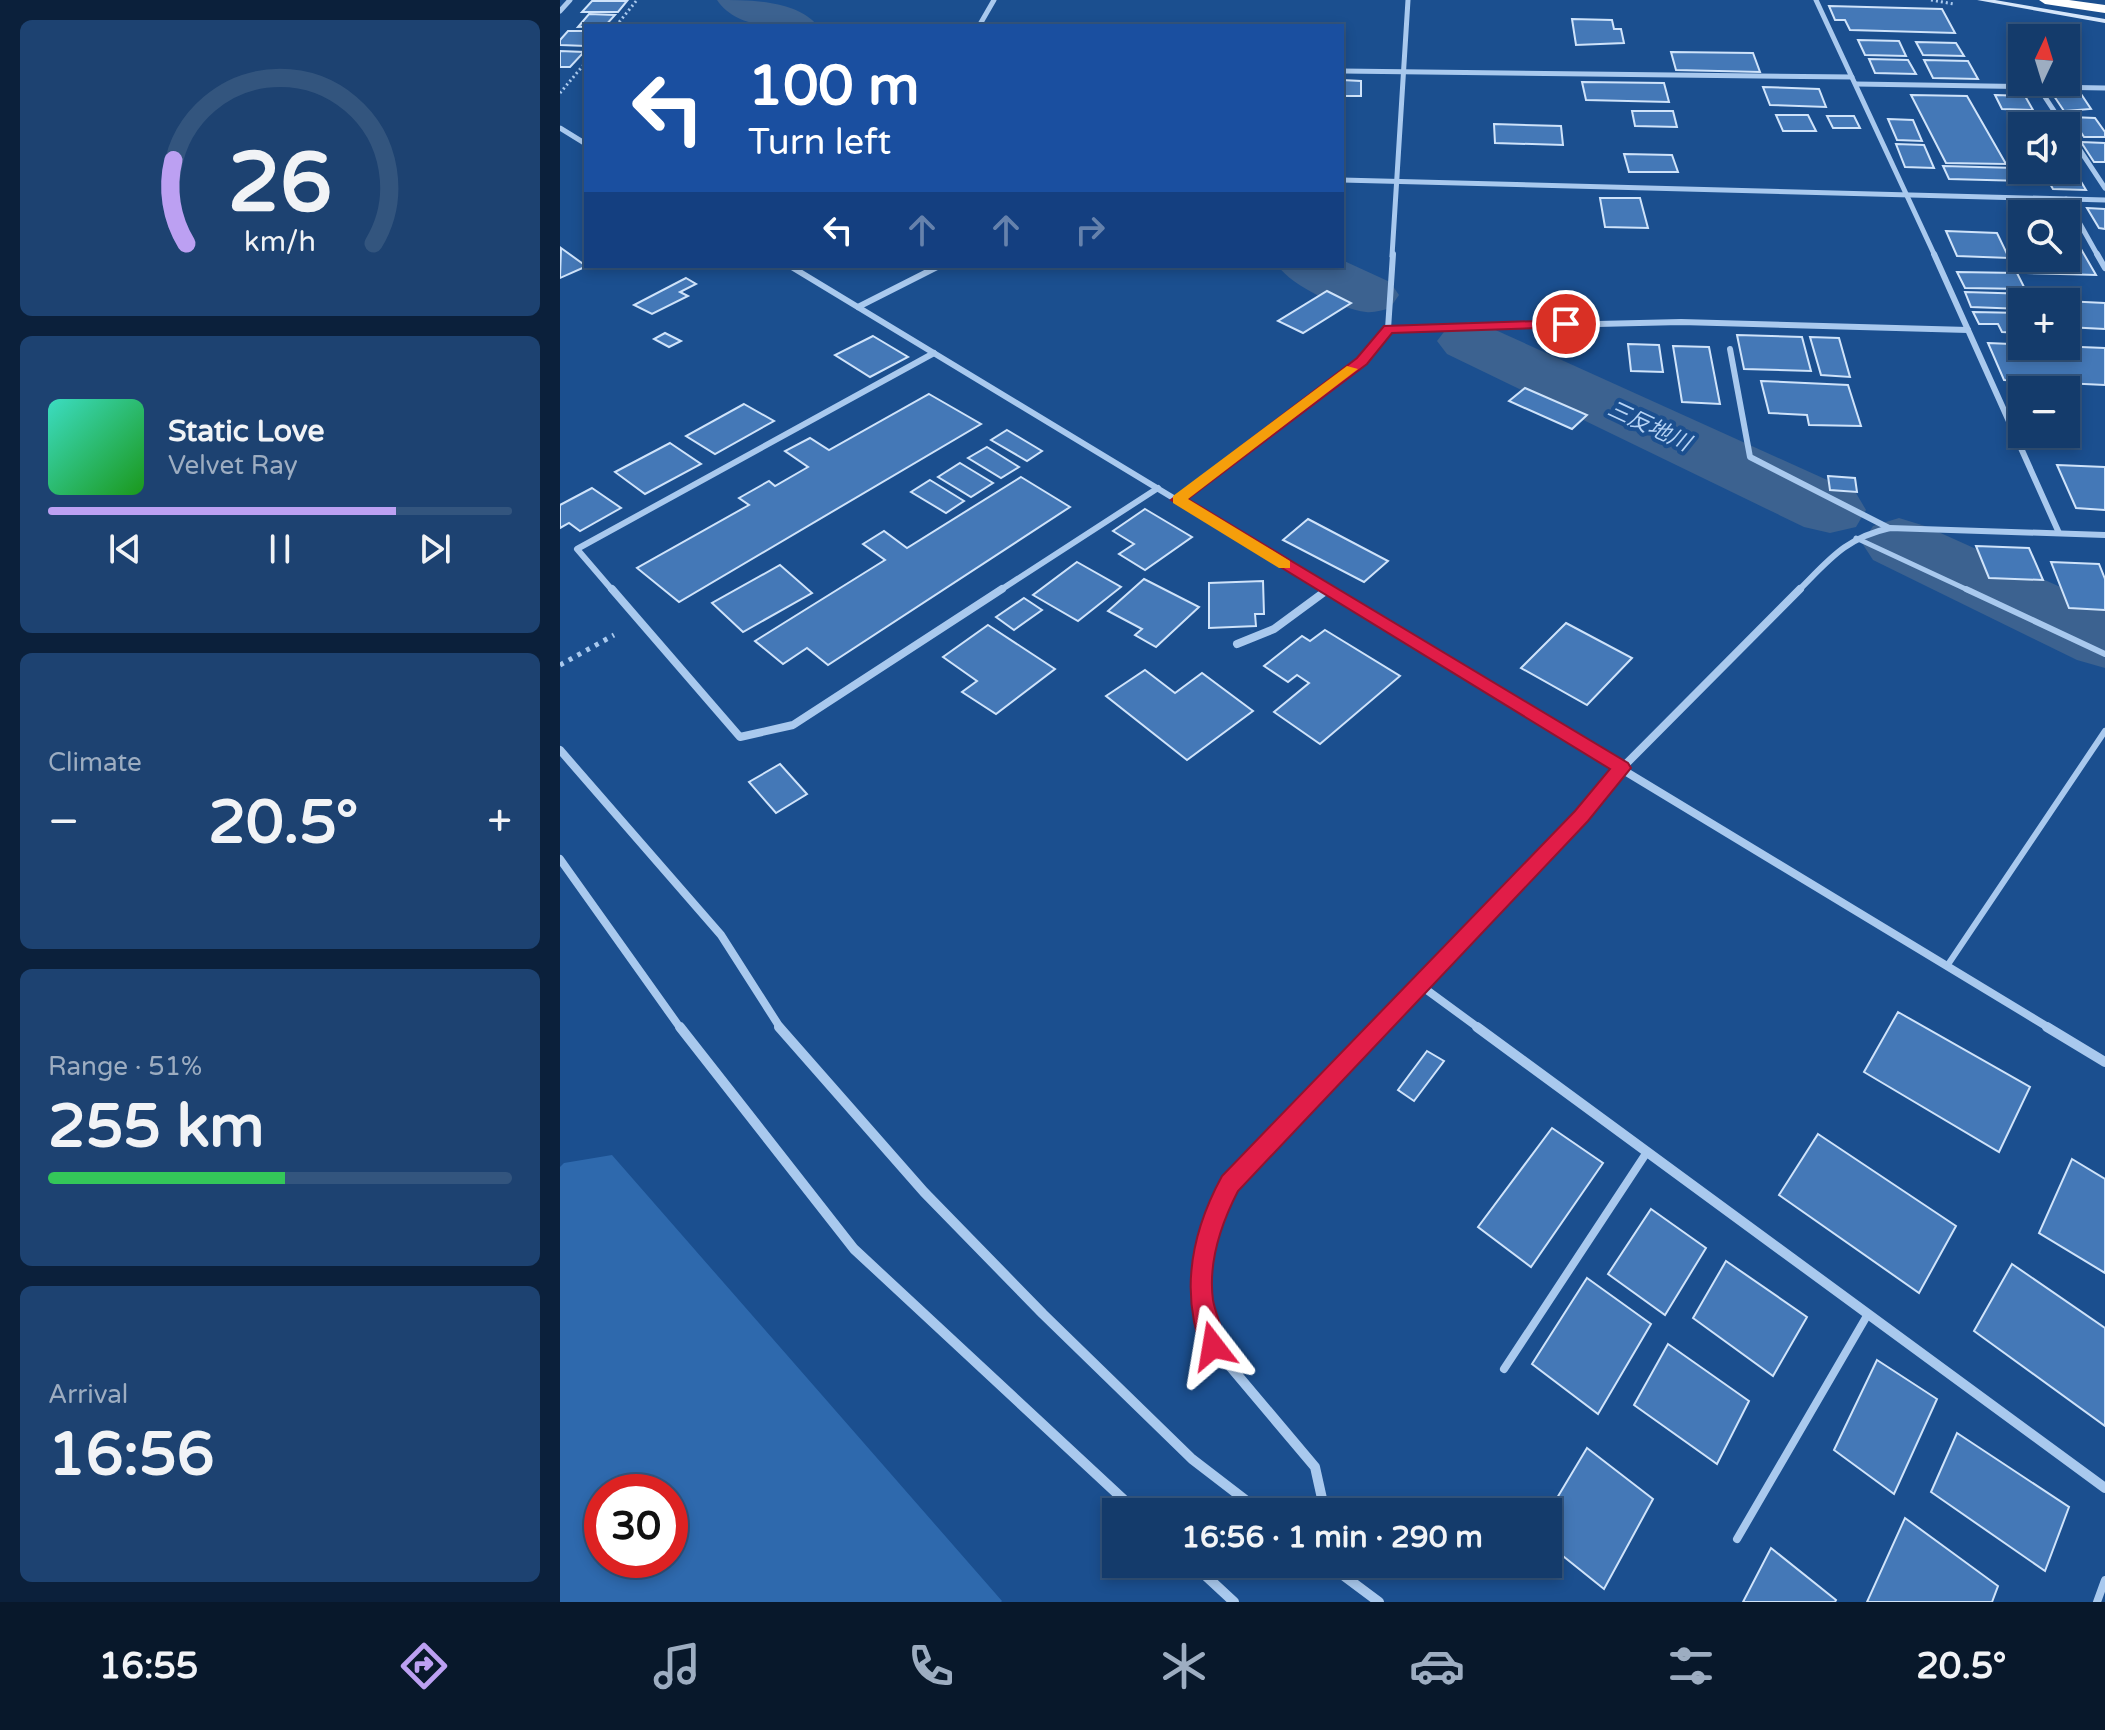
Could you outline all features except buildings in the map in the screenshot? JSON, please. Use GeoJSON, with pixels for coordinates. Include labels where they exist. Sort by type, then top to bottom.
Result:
{"type":"FeatureCollection","features":[{"type":"Feature","properties":{"kind":"highway"},"geometry":{"type":"LineString","coordinates":[[2045,0],[2105,9]]}},
{"type":"Feature","properties":{"kind":"main road"},"geometry":{"type":"LineString","coordinates":[[1981,0],[2105,21]]}},
{"type":"Feature","properties":{"kind":"street"},"geometry":{"type":"LineString","coordinates":[[560,11],[570,0]]}},
{"type":"Feature","properties":{"kind":"street"},"geometry":{"type":"LineString","coordinates":[[980,24],[994,0]]}},
{"type":"Feature","properties":{"kind":"street"},"geometry":{"type":"LineString","coordinates":[[1178,500],[1362,361],[1388,329],[1408,0]]}},
{"type":"Feature","properties":{"kind":"street"},"geometry":{"type":"LineString","coordinates":[[1816,0],[2059,533]]}},
{"type":"Feature","properties":{"kind":"street"},"geometry":{"type":"LineString","coordinates":[[1344,71],[1852,77]]}},
{"type":"Feature","properties":{"kind":"street"},"geometry":{"type":"LineString","coordinates":[[1856,84],[2008,87]]}},
{"type":"Feature","properties":{"kind":"street"},"geometry":{"type":"LineString","coordinates":[[2080,88],[2105,88]]}},
{"type":"Feature","properties":{"kind":"street"},"geometry":{"type":"LineString","coordinates":[[560,128],[584,143]]}},
{"type":"Feature","properties":{"kind":"street"},"geometry":{"type":"LineString","coordinates":[[2080,150],[2105,188]]}},
{"type":"Feature","properties":{"kind":"street"},"geometry":{"type":"LineString","coordinates":[[1344,180],[2105,200]]}},
{"type":"Feature","properties":{"kind":"street"},"geometry":{"type":"LineString","coordinates":[[2066,199],[2105,268]]}},
{"type":"Feature","properties":{"kind":"street"},"geometry":{"type":"LineString","coordinates":[[793,268],[2105,1062]]}},
{"type":"Feature","properties":{"kind":"street"},"geometry":{"type":"LineString","coordinates":[[858,307],[935,268]]}},
{"type":"Feature","properties":{"kind":"street"},"geometry":{"type":"LineString","coordinates":[[1388,329],[1681,322],[1968,330]]}},
{"type":"Feature","properties":{"kind":"street"},"geometry":{"type":"LineString","coordinates":[[1730,349],[1750,457],[1890,528]]}},
{"type":"Feature","properties":{"kind":"street"},"geometry":{"type":"LineString","coordinates":[[934,353],[577,549],[740,737],[793,725],[1158,488]]}},
{"type":"Feature","properties":{"kind":"street"},"geometry":{"type":"LineString","coordinates":[[1322,1498],[1315,1467],[1213,1346],[1201,1298],[1203,1254],[1214,1214],[1230,1183],[1582,816],[1622,768],[1845,544],[1890,528],[2105,535]]}},
{"type":"Feature","properties":{"kind":"street"},"geometry":{"type":"LineString","coordinates":[[1237,644],[1271,633],[1327,590]]}},
{"type":"Feature","properties":{"kind":"street"},"geometry":{"type":"LineString","coordinates":[[560,750],[721,935],[783,1033],[924,1192],[1043,1314],[1192,1459],[1243,1498]]}},
{"type":"Feature","properties":{"kind":"street"},"geometry":{"type":"LineString","coordinates":[[560,859],[652,992],[854,1249],[1122,1498]]}},
{"type":"Feature","properties":{"kind":"street"},"geometry":{"type":"LineString","coordinates":[[1420,985],[2105,1488]]}},
{"type":"Feature","properties":{"kind":"street"},"geometry":{"type":"LineString","coordinates":[[1208,1578],[1234,1602]]}},
{"type":"Feature","properties":{"kind":"street"},"geometry":{"type":"LineString","coordinates":[[1347,1578],[1379,1602]]}},
{"type":"Feature","properties":{"kind":"lane"},"geometry":{"type":"LineString","coordinates":[[1856,538],[2105,654]]}},
{"type":"Feature","properties":{"kind":"lane"},"geometry":{"type":"LineString","coordinates":[[1947,966],[2105,731]]}},
{"type":"Feature","properties":{"kind":"lane"},"geometry":{"type":"LineString","coordinates":[[1504,1369],[1647,1152]]}},
{"type":"Feature","properties":{"kind":"lane"},"geometry":{"type":"LineString","coordinates":[[1737,1539],[1868,1314]]}},
{"type":"Feature","properties":{"kind":"lane"},"geometry":{"type":"LineString","coordinates":[[2097,1602],[2105,1580]]}},
{"type":"Feature","properties":{"kind":"path"},"geometry":{"type":"LineString","coordinates":[[618,24],[637,0]]}},
{"type":"Feature","properties":{"kind":"path"},"geometry":{"type":"LineString","coordinates":[[560,93],[584,64]]}},
{"type":"Feature","properties":{"kind":"path"},"geometry":{"type":"LineString","coordinates":[[560,665],[639,620]]}},
{"type":"Feature","properties":{"kind":"shaded area"},"geometry":{"type":"Polygon","coordinates":[[[612,1155],[1002,1601],[560,1602],[560,1167],[564,1163],[612,1155]]]}},
{"type":"Feature","properties":{"kind":"waterway","name":"三反地川"},"geometry":{"type":"LineString","coordinates":[[739,0],[791,24]]}},
{"type":"Feature","properties":{"kind":"waterway","name":"三反地川"},"geometry":{"type":"LineString","coordinates":[[1312,268],[1369,295]]}},
{"type":"Feature","properties":{"kind":"waterway","name":"三反地川"},"geometry":{"type":"LineString","coordinates":[[1469,341],[1830,510]]}},
{"type":"Feature","properties":{"kind":"waterway","name":"三反地川"},"geometry":{"type":"LineString","coordinates":[[1899,543],[2105,640]]}},
{"type":"Feature","properties":{"kind":"slow traffic"},"geometry":{"type":"LineString","coordinates":[[1285,565],[1178,500],[1351,369]]}},
{"type":"Feature","properties":{"kind":"route"},"geometry":{"type":"LineString","coordinates":[[1213,1346],[1201,1298],[1203,1254],[1214,1214],[1230,1183],[1582,816],[1622,768],[1178,500],[1362,361],[1388,329],[1566,324]]}}]}
